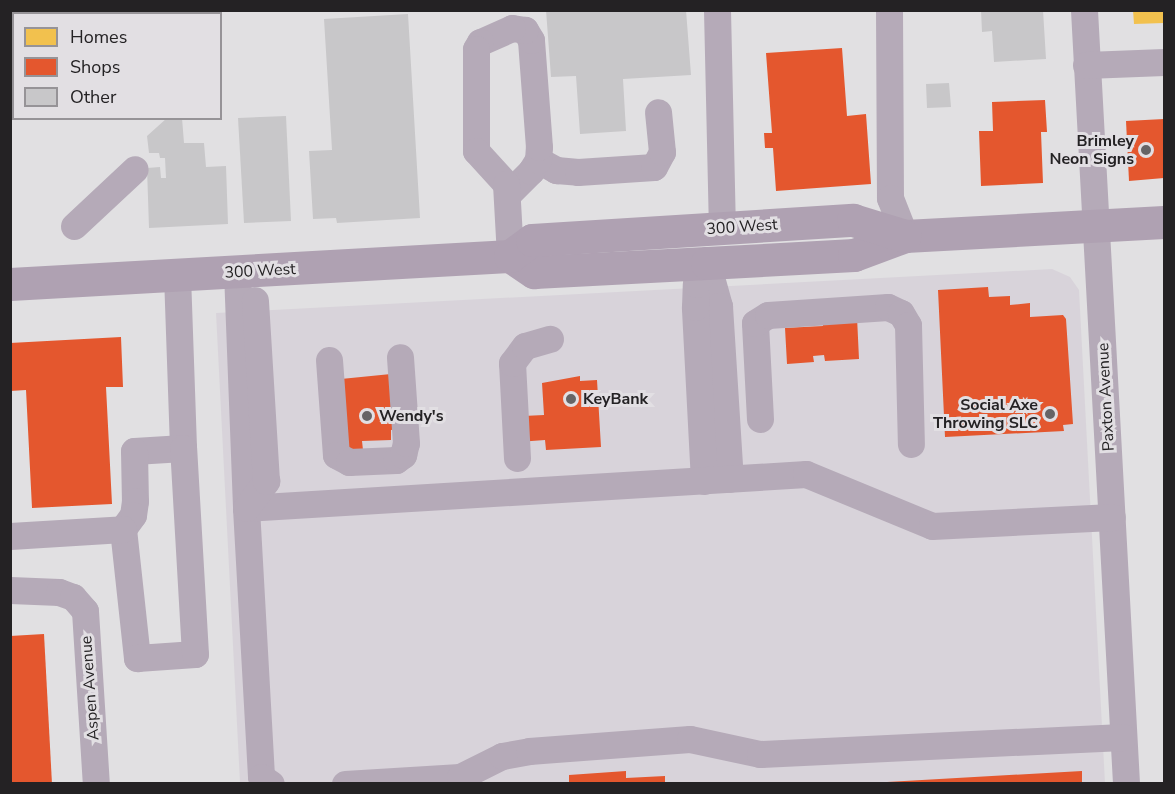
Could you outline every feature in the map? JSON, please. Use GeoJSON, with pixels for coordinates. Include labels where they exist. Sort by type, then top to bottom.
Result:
{"type":"FeatureCollection","features":[{"type":"Feature","properties":{"kind":"main road","name":"300 West"},"geometry":{"type":"LineString","coordinates":[[10,284],[510,256],[532,240],[853,220],[905,236],[1164,222]]}},
{"type":"Feature","properties":{"kind":"main road"},"geometry":{"type":"LineString","coordinates":[[607,234],[629,245],[707,263],[735,250],[762,244],[905,236]]}},
{"type":"Feature","properties":{"kind":"main road","name":"300 West"},"geometry":{"type":"LineString","coordinates":[[510,256],[534,272],[707,263]]}},
{"type":"Feature","properties":{"kind":"street"},"geometry":{"type":"LineString","coordinates":[[717,10],[722,228]]}},
{"type":"Feature","properties":{"kind":"street"},"geometry":{"type":"LineString","coordinates":[[889,10],[890,198],[905,236]]}},
{"type":"Feature","properties":{"kind":"street","name":"Paxton Avenue"},"geometry":{"type":"LineString","coordinates":[[1083,10],[1126,783]]}},
{"type":"Feature","properties":{"kind":"street"},"geometry":{"type":"LineString","coordinates":[[507,195],[538,160],[531,40],[525,30],[512,28],[480,42],[476,49],[476,151],[485,165],[502,179],[507,195],[510,256]]}},
{"type":"Feature","properties":{"kind":"street"},"geometry":{"type":"LineString","coordinates":[[1086,65],[1164,62]]}},
{"type":"Feature","properties":{"kind":"street"},"geometry":{"type":"LineString","coordinates":[[538,160],[556,170],[578,172],[654,167],[662,152],[658,112]]}},
{"type":"Feature","properties":{"kind":"street"},"geometry":{"type":"LineString","coordinates":[[74,226],[135,169]]}},
{"type":"Feature","properties":{"kind":"street"},"geometry":{"type":"LineString","coordinates":[[707,263],[719,306],[717,480]]}},
{"type":"Feature","properties":{"kind":"street"},"geometry":{"type":"LineString","coordinates":[[247,272],[266,481],[246,508],[261,777],[271,783]]}},
{"type":"Feature","properties":{"kind":"street"},"geometry":{"type":"LineString","coordinates":[[177,275],[183,448],[195,654],[137,658],[123,529],[133,515],[135,501],[134,451],[183,448]]}},
{"type":"Feature","properties":{"kind":"street"},"geometry":{"type":"LineString","coordinates":[[760,419],[755,323],[768,315],[888,307],[901,313],[908,325],[911,444]]}},
{"type":"Feature","properties":{"kind":"street"},"geometry":{"type":"LineString","coordinates":[[517,458],[512,363],[525,346],[550,339]]}},
{"type":"Feature","properties":{"kind":"street"},"geometry":{"type":"LineString","coordinates":[[329,360],[336,455],[349,462],[384,461],[396,460],[403,455],[406,443],[400,357]]}},
{"type":"Feature","properties":{"kind":"street"},"geometry":{"type":"LineString","coordinates":[[246,508],[806,474],[932,526],[1112,517]]}},
{"type":"Feature","properties":{"kind":"street"},"geometry":{"type":"LineString","coordinates":[[10,536],[123,529]]}},
{"type":"Feature","properties":{"kind":"street","name":"Aspen Avenue"},"geometry":{"type":"LineString","coordinates":[[10,590],[73,597],[85,611],[96,783]]}},
{"type":"Feature","properties":{"kind":"street"},"geometry":{"type":"LineString","coordinates":[[345,783],[460,777],[502,756],[529,751],[690,740],[760,754],[1123,737]]}},
{"type":"Feature","properties":{"kind":"shaded area"},"geometry":{"type":"Polygon","coordinates":[[[1052,269],[1070,277],[1079,290],[1105,783],[240,783],[216,313],[1052,269]]]}},
{"type":"Feature","properties":{"kind":"building: Homes"},"geometry":{"type":"Polygon","coordinates":[[[1133,10],[1164,10],[1164,23],[1134,24],[1133,10]]]}},
{"type":"Feature","properties":{"kind":"building: Shops"},"geometry":{"type":"Polygon","coordinates":[[[842,48],[847,116],[866,114],[871,184],[776,191],[773,148],[765,148],[764,133],[772,133],[766,53],[842,48]]]}},
{"type":"Feature","properties":{"kind":"building: Shops"},"geometry":{"type":"Polygon","coordinates":[[[1045,100],[1047,132],[1041,132],[1043,183],[981,186],[979,131],[993,131],[992,102],[1045,100]]]}},
{"type":"Feature","properties":{"kind":"building: Shops","name":"Brimley Neon Signs"},"geometry":{"type":"Polygon","coordinates":[[[1164,119],[1164,178],[1129,181],[1126,121],[1164,119]]]}},
{"type":"Feature","properties":{"kind":"building: Shops"},"geometry":{"type":"Polygon","coordinates":[[[988,287],[989,297],[1010,296],[1010,305],[1030,303],[1030,317],[1063,315],[1066,319],[1073,424],[1063,425],[1064,431],[945,437],[938,290],[988,287]]]}},
{"type":"Feature","properties":{"kind":"building: Shops"},"geometry":{"type":"Polygon","coordinates":[[[857,317],[859,359],[825,361],[824,355],[813,356],[814,362],[787,364],[785,328],[823,326],[822,319],[857,317]]]}},
{"type":"Feature","properties":{"kind":"building: Shops"},"geometry":{"type":"Polygon","coordinates":[[[121,337],[123,387],[106,387],[112,504],[32,508],[26,390],[10,391],[10,343],[121,337]]]}},
{"type":"Feature","properties":{"kind":"building: Shops","name":"Wendy's"},"geometry":{"type":"Polygon","coordinates":[[[391,374],[396,429],[391,430],[391,440],[362,441],[363,450],[348,451],[341,379],[391,374]]]}},
{"type":"Feature","properties":{"kind":"building: Shops","name":"KeyBank"},"geometry":{"type":"Polygon","coordinates":[[[580,376],[580,381],[597,380],[601,447],[546,450],[545,440],[504,443],[503,417],[544,415],[542,383],[580,376]]]}},
{"type":"Feature","properties":{"kind":"building: Shops"},"geometry":{"type":"Polygon","coordinates":[[[44,634],[52,784],[10,784],[10,636],[44,634]]]}},
{"type":"Feature","properties":{"kind":"building: Shops"},"geometry":{"type":"Polygon","coordinates":[[[626,771],[626,778],[665,776],[665,784],[569,784],[569,775],[626,771]]]}},
{"type":"Feature","properties":{"kind":"building: Shops"},"geometry":{"type":"Polygon","coordinates":[[[1082,771],[1082,784],[887,784],[887,782],[1082,771]]]}},
{"type":"Feature","properties":{"kind":"building: Other"},"geometry":{"type":"Polygon","coordinates":[[[546,10],[686,10],[691,75],[623,79],[626,131],[580,134],[576,76],[551,77],[546,10]]]}},
{"type":"Feature","properties":{"kind":"building: Other"},"geometry":{"type":"Polygon","coordinates":[[[981,10],[1043,10],[1046,59],[994,62],[992,31],[982,32],[981,10]]]}},
{"type":"Feature","properties":{"kind":"building: Other"},"geometry":{"type":"Polygon","coordinates":[[[408,14],[420,218],[337,223],[336,218],[313,219],[309,151],[332,150],[324,19],[408,14]]]}},
{"type":"Feature","properties":{"kind":"building: Other"},"geometry":{"type":"Polygon","coordinates":[[[949,83],[951,107],[927,108],[926,84],[949,83]]]}},
{"type":"Feature","properties":{"kind":"building: Other"},"geometry":{"type":"Polygon","coordinates":[[[286,116],[291,221],[244,223],[238,118],[286,116]]]}},
{"type":"Feature","properties":{"kind":"building: Other"},"geometry":{"type":"Polygon","coordinates":[[[165,120],[182,120],[184,143],[204,143],[206,167],[226,166],[228,224],[149,228],[147,168],[160,167],[161,178],[166,178],[165,158],[160,158],[159,153],[149,153],[147,136],[165,120]]]}},
{"type":"Feature","properties":{"kind":"place","name":"Brimley Neon Signs"},"geometry":{"type":"Point","coordinates":[1146,150]}},
{"type":"Feature","properties":{"kind":"place","name":"KeyBank"},"geometry":{"type":"Point","coordinates":[571,399]}},
{"type":"Feature","properties":{"kind":"place","name":"Social Axe Throwing SLC"},"geometry":{"type":"Point","coordinates":[1050,414]}},
{"type":"Feature","properties":{"kind":"place","name":"Wendy's"},"geometry":{"type":"Point","coordinates":[367,416]}}]}
